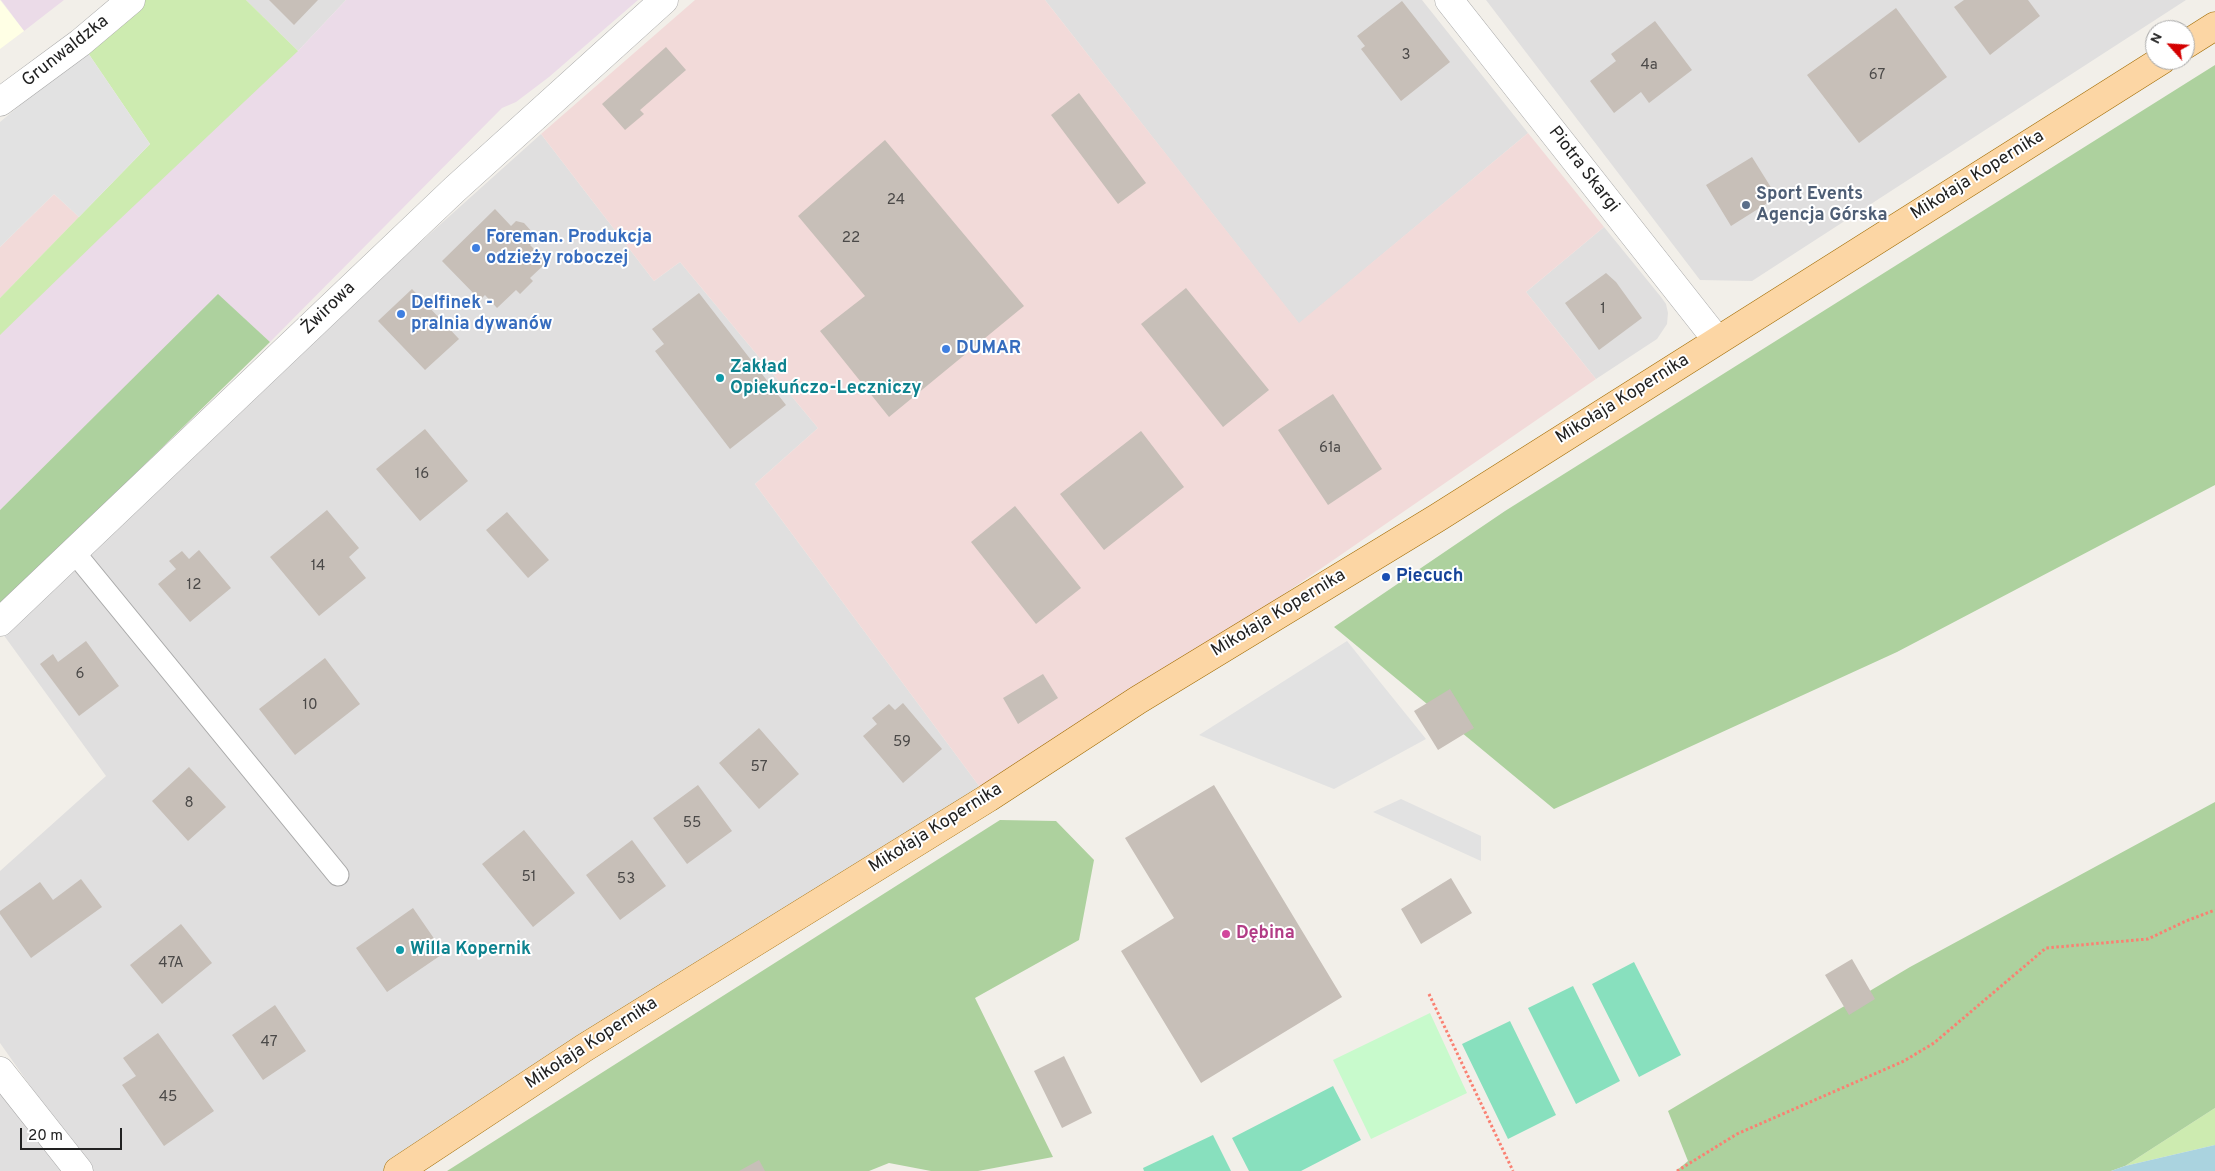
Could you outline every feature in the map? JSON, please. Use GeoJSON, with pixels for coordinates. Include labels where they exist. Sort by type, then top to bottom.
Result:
{"type":"FeatureCollection","features":[{"type":"Feature","properties":{"kind":"main road"},"geometry":{"type":"LineString","coordinates":[[2195,39],[2215,26]]}},
{"type":"Feature","properties":{"kind":"main road","name":"Mikołaja Kopernika"},"geometry":{"type":"LineString","coordinates":[[398,1171],[584,1048],[988,798],[1138,700],[1437,518],[2146,70]]}},
{"type":"Feature","properties":{"kind":"street","name":"Grunwaldzka"},"geometry":{"type":"LineString","coordinates":[[0,102],[80,43],[131,0]]}},
{"type":"Feature","properties":{"kind":"street","name":"Żwirowa"},"geometry":{"type":"LineString","coordinates":[[0,622],[455,189],[664,0]]}},
{"type":"Feature","properties":{"kind":"street","name":"Piotra Skargi"},"geometry":{"type":"LineString","coordinates":[[1449,0],[1717,340]]}},
{"type":"Feature","properties":{"kind":"street"},"geometry":{"type":"LineString","coordinates":[[0,1072],[79,1171]]}},
{"type":"Feature","properties":{"kind":"lane"},"geometry":{"type":"LineString","coordinates":[[74,552],[338,875]]}},
{"type":"Feature","properties":{"kind":"path"},"geometry":{"type":"LineString","coordinates":[[1677,1171],[1737,1134],[1904,1061],[1934,1042],[2046,948],[2148,939],[2215,910]]}},
{"type":"Feature","properties":{"kind":"path"},"geometry":{"type":"LineString","coordinates":[[1429,994],[1513,1171]]}},
{"type":"Feature","properties":{"kind":"shaded area"},"geometry":{"type":"Polygon","coordinates":[[[0,0],[24,31],[0,49],[0,0]]]}},
{"type":"Feature","properties":{"kind":"shaded area"},"geometry":{"type":"Polygon","coordinates":[[[1,0],[64,0],[24,31],[1,0]]]}},
{"type":"Feature","properties":{"kind":"shaded area"},"geometry":{"type":"Polygon","coordinates":[[[246,0],[346,0],[298,51],[246,0]]]}},
{"type":"Feature","properties":{"kind":"shaded area"},"geometry":{"type":"Polygon","coordinates":[[[346,0],[638,0],[549,77],[516,102],[502,108],[270,342],[218,295],[0,510],[0,306],[273,45],[298,51],[346,0]]]}},
{"type":"Feature","properties":{"kind":"shaded area"},"geometry":{"type":"Polygon","coordinates":[[[695,0],[1045,0],[1299,323],[1528,133],[1604,227],[1526,292],[1596,379],[988,798],[755,484],[818,428],[680,262],[654,281],[541,134],[695,0]]]}},
{"type":"Feature","properties":{"kind":"shaded area"},"geometry":{"type":"Polygon","coordinates":[[[1045,0],[1422,0],[1528,133],[1299,324],[1045,0]]]}},
{"type":"Feature","properties":{"kind":"shaded area"},"geometry":{"type":"Polygon","coordinates":[[[1486,0],[2186,0],[2155,20],[2145,20],[2145,27],[1752,281],[1700,280],[1486,0]]]}},
{"type":"Feature","properties":{"kind":"shaded area"},"geometry":{"type":"Polygon","coordinates":[[[86,50],[150,144],[79,217],[54,194],[0,247],[0,122],[86,50]]]}},
{"type":"Feature","properties":{"kind":"shaded area"},"geometry":{"type":"Polygon","coordinates":[[[541,134],[654,281],[680,262],[818,428],[755,484],[988,798],[399,1171],[90,1171],[0,1043],[0,871],[106,776],[0,630],[288,361],[541,134]]]}},
{"type":"Feature","properties":{"kind":"shaded area"},"geometry":{"type":"Polygon","coordinates":[[[54,194],[79,217],[0,298],[0,247],[54,194]]]}},
{"type":"Feature","properties":{"kind":"shaded area"},"geometry":{"type":"Polygon","coordinates":[[[1604,227],[1661,297],[1666,304],[1668,313],[1667,324],[1657,339],[1596,379],[1526,292],[1604,227]]]}},
{"type":"Feature","properties":{"kind":"shaded area"},"geometry":{"type":"Polygon","coordinates":[[[1347,641],[1426,739],[1334,789],[1199,735],[1347,641]]]}},
{"type":"Feature","properties":{"kind":"shaded area"},"geometry":{"type":"Polygon","coordinates":[[[1401,799],[1481,836],[1481,861],[1373,812],[1401,799]]]}},
{"type":"Feature","properties":{"kind":"shaded area"},"geometry":{"type":"Polygon","coordinates":[[[0,1071],[79,1171],[0,1171],[0,1071]]]}},
{"type":"Feature","properties":{"kind":"green space"},"geometry":{"type":"Polygon","coordinates":[[[142,0],[246,0],[298,51],[0,335],[0,298],[150,144],[86,50],[142,0]]]}},
{"type":"Feature","properties":{"kind":"green space"},"geometry":{"type":"Polygon","coordinates":[[[2215,65],[2215,485],[1897,652],[1554,809],[1334,627],[1505,511],[2215,65]]]}},
{"type":"Feature","properties":{"kind":"green space"},"geometry":{"type":"Polygon","coordinates":[[[218,294],[270,342],[0,606],[0,510],[218,294]]]}},
{"type":"Feature","properties":{"kind":"green space"},"geometry":{"type":"Polygon","coordinates":[[[2215,802],[2215,1108],[2125,1166],[2111,1171],[1676,1171],[1688,1161],[1668,1111],[1910,967],[2215,802]]]}},
{"type":"Feature","properties":{"kind":"green space"},"geometry":{"type":"Polygon","coordinates":[[[1000,820],[1056,821],[1094,860],[1079,940],[975,998],[1053,1157],[978,1171],[931,1171],[889,1163],[869,1171],[447,1171],[1000,820]]]}},
{"type":"Feature","properties":{"kind":"green space"},"geometry":{"type":"Polygon","coordinates":[[[1634,962],[1681,1055],[1639,1077],[1592,984],[1634,962]]]}},
{"type":"Feature","properties":{"kind":"green space"},"geometry":{"type":"Polygon","coordinates":[[[1573,986],[1620,1081],[1576,1104],[1528,1008],[1573,986]]]}},
{"type":"Feature","properties":{"kind":"green space"},"geometry":{"type":"Polygon","coordinates":[[[1430,1013],[1467,1093],[1371,1139],[1333,1060],[1430,1013]]]}},
{"type":"Feature","properties":{"kind":"green space"},"geometry":{"type":"Polygon","coordinates":[[[1510,1021],[1556,1115],[1508,1139],[1462,1044],[1510,1021]]]}},
{"type":"Feature","properties":{"kind":"green space"},"geometry":{"type":"Polygon","coordinates":[[[1333,1086],[1361,1140],[1301,1171],[1249,1171],[1232,1138],[1333,1086]]]}},
{"type":"Feature","properties":{"kind":"green space"},"geometry":{"type":"Polygon","coordinates":[[[2215,1108],[2215,1145],[2125,1166],[2215,1108]]]}},
{"type":"Feature","properties":{"kind":"green space"},"geometry":{"type":"Polygon","coordinates":[[[1213,1135],[1231,1171],[1144,1171],[1143,1168],[1213,1135]]]}},
{"type":"Feature","properties":{"kind":"water"},"geometry":{"type":"Polygon","coordinates":[[[2215,1145],[2215,1171],[2111,1171],[2125,1166],[2215,1145]]]}},
{"type":"Feature","properties":{"kind":"building"},"geometry":{"type":"Polygon","coordinates":[[[269,0],[318,0],[294,25],[269,0]]]}},
{"type":"Feature","properties":{"kind":"building"},"geometry":{"type":"Polygon","coordinates":[[[1964,0],[2028,0],[2040,16],[1990,55],[1954,7],[1964,0]]]}},
{"type":"Feature","properties":{"kind":"building"},"geometry":{"type":"Polygon","coordinates":[[[1402,1],[1450,62],[1401,101],[1361,49],[1365,46],[1357,36],[1402,1]]]}},
{"type":"Feature","properties":{"kind":"building"},"geometry":{"type":"Polygon","coordinates":[[[1896,8],[1947,77],[1859,143],[1807,75],[1896,8]]]}},
{"type":"Feature","properties":{"kind":"building"},"geometry":{"type":"Polygon","coordinates":[[[1655,21],[1692,70],[1649,103],[1641,92],[1614,113],[1590,81],[1616,61],[1611,54],[1655,21]]]}},
{"type":"Feature","properties":{"kind":"building"},"geometry":{"type":"Polygon","coordinates":[[[666,47],[686,70],[640,110],[644,114],[625,130],[602,104],[666,47]]]}},
{"type":"Feature","properties":{"kind":"building"},"geometry":{"type":"Polygon","coordinates":[[[1079,93],[1146,183],[1118,204],[1051,115],[1079,93]]]}},
{"type":"Feature","properties":{"kind":"building"},"geometry":{"type":"Polygon","coordinates":[[[885,140],[1024,306],[889,417],[820,331],[865,296],[798,216],[885,140]]]}},
{"type":"Feature","properties":{"kind":"building"},"geometry":{"type":"Polygon","coordinates":[[[1752,157],[1777,197],[1731,226],[1706,185],[1752,157]]]}},
{"type":"Feature","properties":{"kind":"building"},"geometry":{"type":"Polygon","coordinates":[[[495,209],[511,226],[516,221],[524,223],[533,233],[535,240],[530,245],[547,262],[530,278],[533,281],[520,294],[516,290],[497,308],[485,295],[480,300],[442,261],[495,209]]]}},
{"type":"Feature","properties":{"kind":"building"},"geometry":{"type":"Polygon","coordinates":[[[1606,273],[1616,282],[1642,318],[1599,350],[1565,303],[1606,273]]]}},
{"type":"Feature","properties":{"kind":"building"},"geometry":{"type":"Polygon","coordinates":[[[1186,288],[1269,390],[1223,427],[1141,324],[1186,288]]]}},
{"type":"Feature","properties":{"kind":"building"},"geometry":{"type":"Polygon","coordinates":[[[412,289],[459,339],[425,370],[378,321],[412,289]]]}},
{"type":"Feature","properties":{"kind":"building","name":"Zakład Opiekuńczo-Leczniczy"},"geometry":{"type":"Polygon","coordinates":[[[699,293],[786,405],[730,449],[655,351],[664,344],[652,329],[699,293]]]}},
{"type":"Feature","properties":{"kind":"building"},"geometry":{"type":"Polygon","coordinates":[[[1333,394],[1382,469],[1328,505],[1278,430],[1333,394]]]}},
{"type":"Feature","properties":{"kind":"building"},"geometry":{"type":"Polygon","coordinates":[[[425,429],[468,481],[420,521],[376,469],[425,429]]]}},
{"type":"Feature","properties":{"kind":"building"},"geometry":{"type":"Polygon","coordinates":[[[1141,431],[1184,487],[1104,550],[1060,494],[1141,431]]]}},
{"type":"Feature","properties":{"kind":"building"},"geometry":{"type":"Polygon","coordinates":[[[1015,506],[1081,588],[1036,624],[971,542],[1015,506]]]}},
{"type":"Feature","properties":{"kind":"building"},"geometry":{"type":"Polygon","coordinates":[[[327,510],[359,548],[349,557],[366,578],[319,616],[270,557],[327,510]]]}},
{"type":"Feature","properties":{"kind":"building"},"geometry":{"type":"Polygon","coordinates":[[[507,512],[549,560],[528,578],[486,530],[507,512]]]}},
{"type":"Feature","properties":{"kind":"building"},"geometry":{"type":"Polygon","coordinates":[[[199,550],[231,588],[190,622],[158,584],[176,569],[169,561],[182,551],[189,559],[199,550]]]}},
{"type":"Feature","properties":{"kind":"building"},"geometry":{"type":"Polygon","coordinates":[[[86,641],[119,686],[79,716],[40,664],[53,654],[58,662],[86,641]]]}},
{"type":"Feature","properties":{"kind":"building"},"geometry":{"type":"Polygon","coordinates":[[[325,658],[360,704],[295,755],[259,709],[325,658]]]}},
{"type":"Feature","properties":{"kind":"building"},"geometry":{"type":"Polygon","coordinates":[[[1043,674],[1058,698],[1018,724],[1003,698],[1043,674]]]}},
{"type":"Feature","properties":{"kind":"building"},"geometry":{"type":"Polygon","coordinates":[[[1450,689],[1474,728],[1438,750],[1414,711],[1450,689]]]}},
{"type":"Feature","properties":{"kind":"building"},"geometry":{"type":"Polygon","coordinates":[[[903,703],[942,749],[903,783],[863,736],[877,724],[872,718],[889,704],[895,710],[903,703]]]}},
{"type":"Feature","properties":{"kind":"building"},"geometry":{"type":"Polygon","coordinates":[[[759,728],[799,774],[759,809],[719,763],[759,728]]]}},
{"type":"Feature","properties":{"kind":"building"},"geometry":{"type":"Polygon","coordinates":[[[189,767],[226,807],[188,841],[152,801],[189,767]]]}},
{"type":"Feature","properties":{"kind":"building"},"geometry":{"type":"Polygon","coordinates":[[[698,785],[732,831],[687,864],[653,818],[698,785]]]}},
{"type":"Feature","properties":{"kind":"building","name":"Dębina"},"geometry":{"type":"Polygon","coordinates":[[[1214,785],[1342,997],[1201,1083],[1121,951],[1174,918],[1125,838],[1214,785]]]}},
{"type":"Feature","properties":{"kind":"building"},"geometry":{"type":"Polygon","coordinates":[[[524,830],[575,893],[533,927],[482,864],[524,830]]]}},
{"type":"Feature","properties":{"kind":"building"},"geometry":{"type":"Polygon","coordinates":[[[632,840],[666,886],[620,920],[586,875],[632,840]]]}},
{"type":"Feature","properties":{"kind":"building"},"geometry":{"type":"Polygon","coordinates":[[[1451,878],[1472,913],[1421,944],[1401,909],[1451,878]]]}},
{"type":"Feature","properties":{"kind":"building"},"geometry":{"type":"Polygon","coordinates":[[[81,879],[102,907],[31,958],[0,914],[0,911],[40,882],[53,900],[81,879]]]}},
{"type":"Feature","properties":{"kind":"building","name":"Willa Kopernik"},"geometry":{"type":"Polygon","coordinates":[[[413,908],[444,953],[387,992],[356,948],[413,908]]]}},
{"type":"Feature","properties":{"kind":"building"},"geometry":{"type":"Polygon","coordinates":[[[181,924],[212,963],[162,1004],[130,965],[181,924]]]}},
{"type":"Feature","properties":{"kind":"building"},"geometry":{"type":"Polygon","coordinates":[[[1852,959],[1875,999],[1849,1015],[1825,975],[1852,959]]]}},
{"type":"Feature","properties":{"kind":"building"},"geometry":{"type":"Polygon","coordinates":[[[275,1005],[306,1051],[263,1080],[232,1035],[275,1005]]]}},
{"type":"Feature","properties":{"kind":"building"},"geometry":{"type":"Polygon","coordinates":[[[158,1033],[214,1111],[164,1146],[122,1085],[136,1076],[123,1058],[158,1033]]]}},
{"type":"Feature","properties":{"kind":"building"},"geometry":{"type":"Polygon","coordinates":[[[1064,1056],[1092,1113],[1062,1128],[1034,1071],[1064,1056]]]}},
{"type":"Feature","properties":{"kind":"building"},"geometry":{"type":"Polygon","coordinates":[[[759,1160],[765,1171],[739,1171],[759,1160]]]}},
{"type":"Feature","properties":{"kind":"place","name":"Sport Events Agencja Górska"},"geometry":{"type":"Point","coordinates":[1746,205]}},
{"type":"Feature","properties":{"kind":"place","name":"Foreman. Produkcja odzieży roboczej"},"geometry":{"type":"Point","coordinates":[476,248]}},
{"type":"Feature","properties":{"kind":"place","name":"Delfinek - pralnia dywanów"},"geometry":{"type":"Point","coordinates":[401,314]}},
{"type":"Feature","properties":{"kind":"place","name":"DUMAR"},"geometry":{"type":"Point","coordinates":[946,349]}},
{"type":"Feature","properties":{"kind":"place","name":"Zakład Opiekuńczo-Leczniczy"},"geometry":{"type":"Point","coordinates":[720,378]}},
{"type":"Feature","properties":{"kind":"place","name":"Piecuch"},"geometry":{"type":"Point","coordinates":[1386,577]}},
{"type":"Feature","properties":{"kind":"place","name":"Dębina"},"geometry":{"type":"Point","coordinates":[1226,934]}},
{"type":"Feature","properties":{"kind":"place","name":"Willa Kopernik"},"geometry":{"type":"Point","coordinates":[400,950]}}]}
